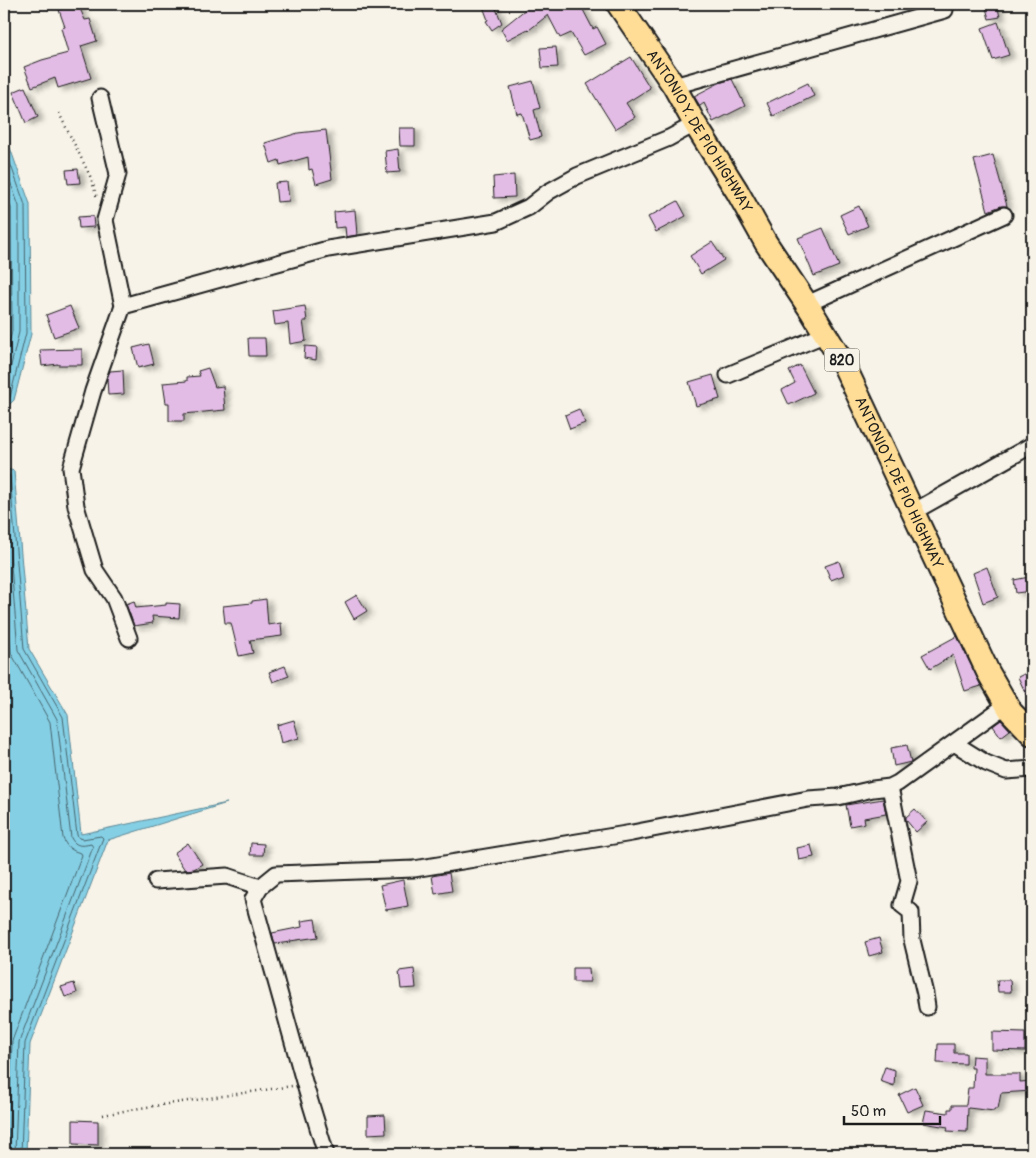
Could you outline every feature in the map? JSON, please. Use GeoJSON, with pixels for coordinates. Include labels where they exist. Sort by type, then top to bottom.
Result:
{"type":"FeatureCollection","features":[{"type":"Feature","properties":{"kind":"highway","name":"ANTONIO Y. DE PIO HIGHWAY"},"geometry":{"type":"LineString","coordinates":[[618,4],[674,86],[766,243],[844,363],[988,672],[1010,712],[1032,734]]}},
{"type":"Feature","properties":{"kind":"street"},"geometry":{"type":"LineString","coordinates":[[674,86],[945,10]]}},
{"type":"Feature","properties":{"kind":"street"},"geometry":{"type":"LineString","coordinates":[[100,98],[118,174],[105,220],[123,306],[93,391],[71,468],[76,506],[95,570],[114,598],[129,638]]}},
{"type":"Feature","properties":{"kind":"street"},"geometry":{"type":"LineString","coordinates":[[123,306],[328,249],[496,222],[529,207],[548,192],[577,176],[669,138],[695,124]]}},
{"type":"Feature","properties":{"kind":"street"},"geometry":{"type":"LineString","coordinates":[[807,304],[1004,215]]}},
{"type":"Feature","properties":{"kind":"street"},"geometry":{"type":"LineString","coordinates":[[728,375],[826,334]]}},
{"type":"Feature","properties":{"kind":"street"},"geometry":{"type":"LineString","coordinates":[[913,512],[1032,446]]}},
{"type":"Feature","properties":{"kind":"street"},"geometry":{"type":"LineString","coordinates":[[326,1154],[304,1085],[254,899],[260,886],[276,874],[414,869],[632,833],[808,798],[838,797],[890,787],[1006,705]]}},
{"type":"Feature","properties":{"kind":"street"},"geometry":{"type":"LineString","coordinates":[[954,743],[986,763],[1006,771],[1032,769]]}},
{"type":"Feature","properties":{"kind":"street"},"geometry":{"type":"LineString","coordinates":[[890,787],[908,881],[902,905],[911,912],[912,940],[927,1007]]}},
{"type":"Feature","properties":{"kind":"street"},"geometry":{"type":"LineString","coordinates":[[156,880],[228,876],[260,886]]}},
{"type":"Feature","properties":{"kind":"path"},"geometry":{"type":"LineString","coordinates":[[59,113],[90,178],[105,220]]}},
{"type":"Feature","properties":{"kind":"path"},"geometry":{"type":"LineString","coordinates":[[103,1115],[304,1085]]}},
{"type":"Feature","properties":{"kind":"water"},"geometry":{"type":"Polygon","coordinates":[[[4,131],[30,204],[31,334],[14,400],[4,410],[4,131]]]}},
{"type":"Feature","properties":{"kind":"water"},"geometry":{"type":"Polygon","coordinates":[[[4,468],[14,471],[29,649],[68,715],[81,834],[227,803],[108,840],[30,1044],[26,1154],[4,1154],[4,468]]]}},
{"type":"Feature","properties":{"kind":"building"},"geometry":{"type":"Polygon","coordinates":[[[73,4],[78,4],[85,20],[90,19],[97,41],[81,46],[91,78],[58,88],[55,78],[32,87],[24,67],[68,53],[61,28],[65,27],[59,10],[73,4]]]}},
{"type":"Feature","properties":{"kind":"building"},"geometry":{"type":"Polygon","coordinates":[[[482,4],[494,4],[502,23],[492,30],[486,21],[488,20],[482,4]]]}},
{"type":"Feature","properties":{"kind":"building"},"geometry":{"type":"Polygon","coordinates":[[[532,4],[580,4],[593,29],[597,27],[606,44],[584,55],[571,33],[560,38],[548,15],[529,30],[507,40],[501,29],[532,4]]]}},
{"type":"Feature","properties":{"kind":"building"},"geometry":{"type":"Polygon","coordinates":[[[985,4],[997,4],[1000,17],[989,19],[985,4]]]}},
{"type":"Feature","properties":{"kind":"building"},"geometry":{"type":"Polygon","coordinates":[[[998,22],[1009,55],[993,60],[982,28],[998,22]]]}},
{"type":"Feature","properties":{"kind":"building"},"geometry":{"type":"Polygon","coordinates":[[[556,47],[558,67],[542,68],[540,48],[556,47]]]}},
{"type":"Feature","properties":{"kind":"building"},"geometry":{"type":"Polygon","coordinates":[[[631,57],[650,88],[626,103],[635,117],[615,129],[587,84],[631,57]]]}},
{"type":"Feature","properties":{"kind":"building"},"geometry":{"type":"Polygon","coordinates":[[[732,79],[745,106],[713,122],[704,103],[700,106],[694,96],[719,83],[732,79]]]}},
{"type":"Feature","properties":{"kind":"building"},"geometry":{"type":"Polygon","coordinates":[[[533,81],[540,108],[534,110],[541,137],[530,140],[522,113],[517,114],[510,87],[533,81]]]}},
{"type":"Feature","properties":{"kind":"building"},"geometry":{"type":"Polygon","coordinates":[[[808,83],[814,96],[773,116],[767,103],[808,83]]]}},
{"type":"Feature","properties":{"kind":"building"},"geometry":{"type":"Polygon","coordinates":[[[25,87],[38,117],[26,123],[13,92],[25,87]]]}},
{"type":"Feature","properties":{"kind":"building"},"geometry":{"type":"Polygon","coordinates":[[[399,128],[415,128],[415,146],[400,146],[399,128]]]}},
{"type":"Feature","properties":{"kind":"building"},"geometry":{"type":"Polygon","coordinates":[[[326,130],[332,179],[316,184],[312,169],[309,170],[308,157],[280,165],[279,160],[271,163],[265,143],[298,133],[326,130]]]}},
{"type":"Feature","properties":{"kind":"building"},"geometry":{"type":"Polygon","coordinates":[[[398,149],[400,172],[387,173],[385,151],[398,149]]]}},
{"type":"Feature","properties":{"kind":"building"},"geometry":{"type":"Polygon","coordinates":[[[993,155],[1007,206],[1001,206],[988,211],[974,160],[993,155]]]}},
{"type":"Feature","properties":{"kind":"building"},"geometry":{"type":"Polygon","coordinates":[[[78,169],[80,183],[68,184],[66,170],[78,169]]]}},
{"type":"Feature","properties":{"kind":"building"},"geometry":{"type":"Polygon","coordinates":[[[514,175],[515,197],[494,198],[493,177],[514,175]]]}},
{"type":"Feature","properties":{"kind":"building"},"geometry":{"type":"Polygon","coordinates":[[[287,182],[289,201],[277,202],[275,183],[287,182]]]}},
{"type":"Feature","properties":{"kind":"building"},"geometry":{"type":"Polygon","coordinates":[[[678,201],[686,216],[656,232],[648,217],[678,201]]]}},
{"type":"Feature","properties":{"kind":"building"},"geometry":{"type":"Polygon","coordinates":[[[859,206],[868,226],[849,234],[840,215],[859,206]]]}},
{"type":"Feature","properties":{"kind":"building"},"geometry":{"type":"Polygon","coordinates":[[[355,210],[357,235],[346,237],[345,227],[335,228],[334,212],[355,210]]]}},
{"type":"Feature","properties":{"kind":"building"},"geometry":{"type":"Polygon","coordinates":[[[93,216],[94,227],[79,228],[78,217],[93,216]]]}},
{"type":"Feature","properties":{"kind":"building"},"geometry":{"type":"Polygon","coordinates":[[[823,228],[839,266],[814,276],[798,238],[823,228]]]}},
{"type":"Feature","properties":{"kind":"building"},"geometry":{"type":"Polygon","coordinates":[[[712,242],[724,260],[701,274],[690,256],[712,242]]]}},
{"type":"Feature","properties":{"kind":"building"},"geometry":{"type":"Polygon","coordinates":[[[70,306],[79,328],[54,337],[46,315],[70,306]]]}},
{"type":"Feature","properties":{"kind":"building"},"geometry":{"type":"Polygon","coordinates":[[[305,306],[307,321],[303,321],[306,341],[290,344],[288,323],[275,325],[273,311],[305,306]]]}},
{"type":"Feature","properties":{"kind":"building"},"geometry":{"type":"Polygon","coordinates":[[[248,338],[265,338],[266,356],[249,356],[248,338]]]}},
{"type":"Feature","properties":{"kind":"building"},"geometry":{"type":"Polygon","coordinates":[[[149,344],[154,364],[138,368],[133,348],[149,344]]]}},
{"type":"Feature","properties":{"kind":"building"},"geometry":{"type":"Polygon","coordinates":[[[305,346],[317,347],[316,360],[304,358],[305,346]]]}},
{"type":"Feature","properties":{"kind":"building"},"geometry":{"type":"Polygon","coordinates":[[[82,349],[82,365],[58,364],[42,366],[40,350],[82,349]]]}},
{"type":"Feature","properties":{"kind":"building"},"geometry":{"type":"Polygon","coordinates":[[[800,365],[814,393],[789,405],[782,390],[795,383],[789,371],[800,365]]]}},
{"type":"Feature","properties":{"kind":"building"},"geometry":{"type":"Polygon","coordinates":[[[208,368],[215,387],[223,386],[225,410],[184,414],[184,421],[169,421],[169,403],[166,403],[163,383],[187,381],[187,377],[200,376],[198,371],[208,368]]]}},
{"type":"Feature","properties":{"kind":"building"},"geometry":{"type":"Polygon","coordinates":[[[123,370],[124,394],[108,395],[107,378],[110,371],[123,370]]]}},
{"type":"Feature","properties":{"kind":"building"},"geometry":{"type":"Polygon","coordinates":[[[713,375],[720,399],[696,406],[689,382],[713,375]]]}},
{"type":"Feature","properties":{"kind":"building"},"geometry":{"type":"Polygon","coordinates":[[[579,409],[585,423],[570,429],[565,415],[579,409]]]}},
{"type":"Feature","properties":{"kind":"building"},"geometry":{"type":"Polygon","coordinates":[[[839,561],[844,575],[831,580],[825,566],[839,561]]]}},
{"type":"Feature","properties":{"kind":"building"},"geometry":{"type":"Polygon","coordinates":[[[987,567],[998,597],[983,603],[973,573],[987,567]]]}},
{"type":"Feature","properties":{"kind":"building"},"geometry":{"type":"Polygon","coordinates":[[[1029,577],[1031,591],[1016,593],[1014,580],[1029,577]]]}},
{"type":"Feature","properties":{"kind":"building"},"geometry":{"type":"Polygon","coordinates":[[[357,595],[367,611],[354,619],[345,602],[357,595]]]}},
{"type":"Feature","properties":{"kind":"building"},"geometry":{"type":"Polygon","coordinates":[[[266,599],[268,625],[281,623],[282,636],[250,640],[253,653],[239,656],[231,623],[225,623],[223,606],[252,603],[252,601],[266,599]]]}},
{"type":"Feature","properties":{"kind":"building"},"geometry":{"type":"Polygon","coordinates":[[[134,601],[136,608],[166,605],[166,603],[180,604],[179,618],[152,616],[153,623],[134,626],[126,604],[134,601]]]}},
{"type":"Feature","properties":{"kind":"building"},"geometry":{"type":"Polygon","coordinates":[[[957,636],[981,686],[965,691],[953,655],[930,669],[922,655],[957,636]]]}},
{"type":"Feature","properties":{"kind":"building"},"geometry":{"type":"Polygon","coordinates":[[[285,666],[289,676],[273,682],[269,672],[285,666]]]}},
{"type":"Feature","properties":{"kind":"building"},"geometry":{"type":"Polygon","coordinates":[[[1032,670],[1032,707],[1018,677],[1032,670]]]}},
{"type":"Feature","properties":{"kind":"building"},"geometry":{"type":"Polygon","coordinates":[[[294,720],[299,738],[281,743],[277,725],[294,720]]]}},
{"type":"Feature","properties":{"kind":"building"},"geometry":{"type":"Polygon","coordinates":[[[1001,720],[1010,730],[1001,737],[993,726],[1001,720]]]}},
{"type":"Feature","properties":{"kind":"building"},"geometry":{"type":"Polygon","coordinates":[[[907,745],[911,762],[894,766],[891,748],[907,745]]]}},
{"type":"Feature","properties":{"kind":"building"},"geometry":{"type":"Polygon","coordinates":[[[883,799],[886,814],[864,818],[865,823],[850,826],[846,805],[883,799]]]}},
{"type":"Feature","properties":{"kind":"building"},"geometry":{"type":"Polygon","coordinates":[[[915,809],[927,822],[916,832],[906,820],[906,817],[915,809]]]}},
{"type":"Feature","properties":{"kind":"building"},"geometry":{"type":"Polygon","coordinates":[[[188,843],[202,864],[194,869],[185,870],[174,853],[188,843]]]}},
{"type":"Feature","properties":{"kind":"building"},"geometry":{"type":"Polygon","coordinates":[[[251,843],[264,844],[263,855],[250,855],[251,843]]]}},
{"type":"Feature","properties":{"kind":"building"},"geometry":{"type":"Polygon","coordinates":[[[811,845],[814,857],[799,860],[797,848],[811,845]]]}},
{"type":"Feature","properties":{"kind":"building"},"geometry":{"type":"Polygon","coordinates":[[[449,873],[452,891],[435,894],[432,876],[449,873]]]}},
{"type":"Feature","properties":{"kind":"building"},"geometry":{"type":"Polygon","coordinates":[[[403,880],[408,906],[386,910],[380,885],[403,880]]]}},
{"type":"Feature","properties":{"kind":"building"},"geometry":{"type":"Polygon","coordinates":[[[315,919],[318,937],[275,944],[272,933],[302,927],[301,921],[315,919]]]}},
{"type":"Feature","properties":{"kind":"building"},"geometry":{"type":"Polygon","coordinates":[[[879,938],[883,952],[869,956],[865,942],[879,938]]]}},
{"type":"Feature","properties":{"kind":"building"},"geometry":{"type":"Polygon","coordinates":[[[573,968],[589,968],[590,982],[573,982],[573,968]]]}},
{"type":"Feature","properties":{"kind":"building"},"geometry":{"type":"Polygon","coordinates":[[[414,969],[416,988],[401,989],[399,971],[414,969]]]}},
{"type":"Feature","properties":{"kind":"building"},"geometry":{"type":"Polygon","coordinates":[[[997,980],[1010,980],[1011,992],[998,992],[997,980]]]}},
{"type":"Feature","properties":{"kind":"building"},"geometry":{"type":"Polygon","coordinates":[[[74,983],[77,993],[65,997],[61,987],[74,983]]]}},
{"type":"Feature","properties":{"kind":"building"},"geometry":{"type":"Polygon","coordinates":[[[992,1032],[1025,1033],[1025,1051],[992,1050],[992,1032]]]}},
{"type":"Feature","properties":{"kind":"building"},"geometry":{"type":"Polygon","coordinates":[[[938,1044],[954,1044],[954,1053],[966,1053],[966,1064],[937,1063],[938,1044]]]}},
{"type":"Feature","properties":{"kind":"building"},"geometry":{"type":"Polygon","coordinates":[[[972,1056],[985,1057],[985,1074],[1020,1074],[1020,1082],[1032,1081],[1032,1091],[1001,1093],[998,1109],[994,1109],[994,1111],[968,1108],[967,1132],[947,1131],[948,1127],[923,1123],[926,1110],[948,1113],[948,1109],[952,1109],[952,1105],[966,1105],[968,1088],[973,1088],[974,1068],[971,1068],[972,1056]]]}},
{"type":"Feature","properties":{"kind":"building"},"geometry":{"type":"Polygon","coordinates":[[[885,1067],[895,1070],[894,1086],[880,1081],[885,1067]]]}},
{"type":"Feature","properties":{"kind":"building"},"geometry":{"type":"Polygon","coordinates":[[[915,1087],[923,1105],[907,1112],[899,1095],[915,1087]]]}},
{"type":"Feature","properties":{"kind":"building"},"geometry":{"type":"Polygon","coordinates":[[[385,1115],[386,1133],[368,1134],[368,1116],[385,1115]]]}},
{"type":"Feature","properties":{"kind":"building"},"geometry":{"type":"Polygon","coordinates":[[[73,1120],[98,1121],[98,1145],[73,1144],[73,1120]]]}}]}
